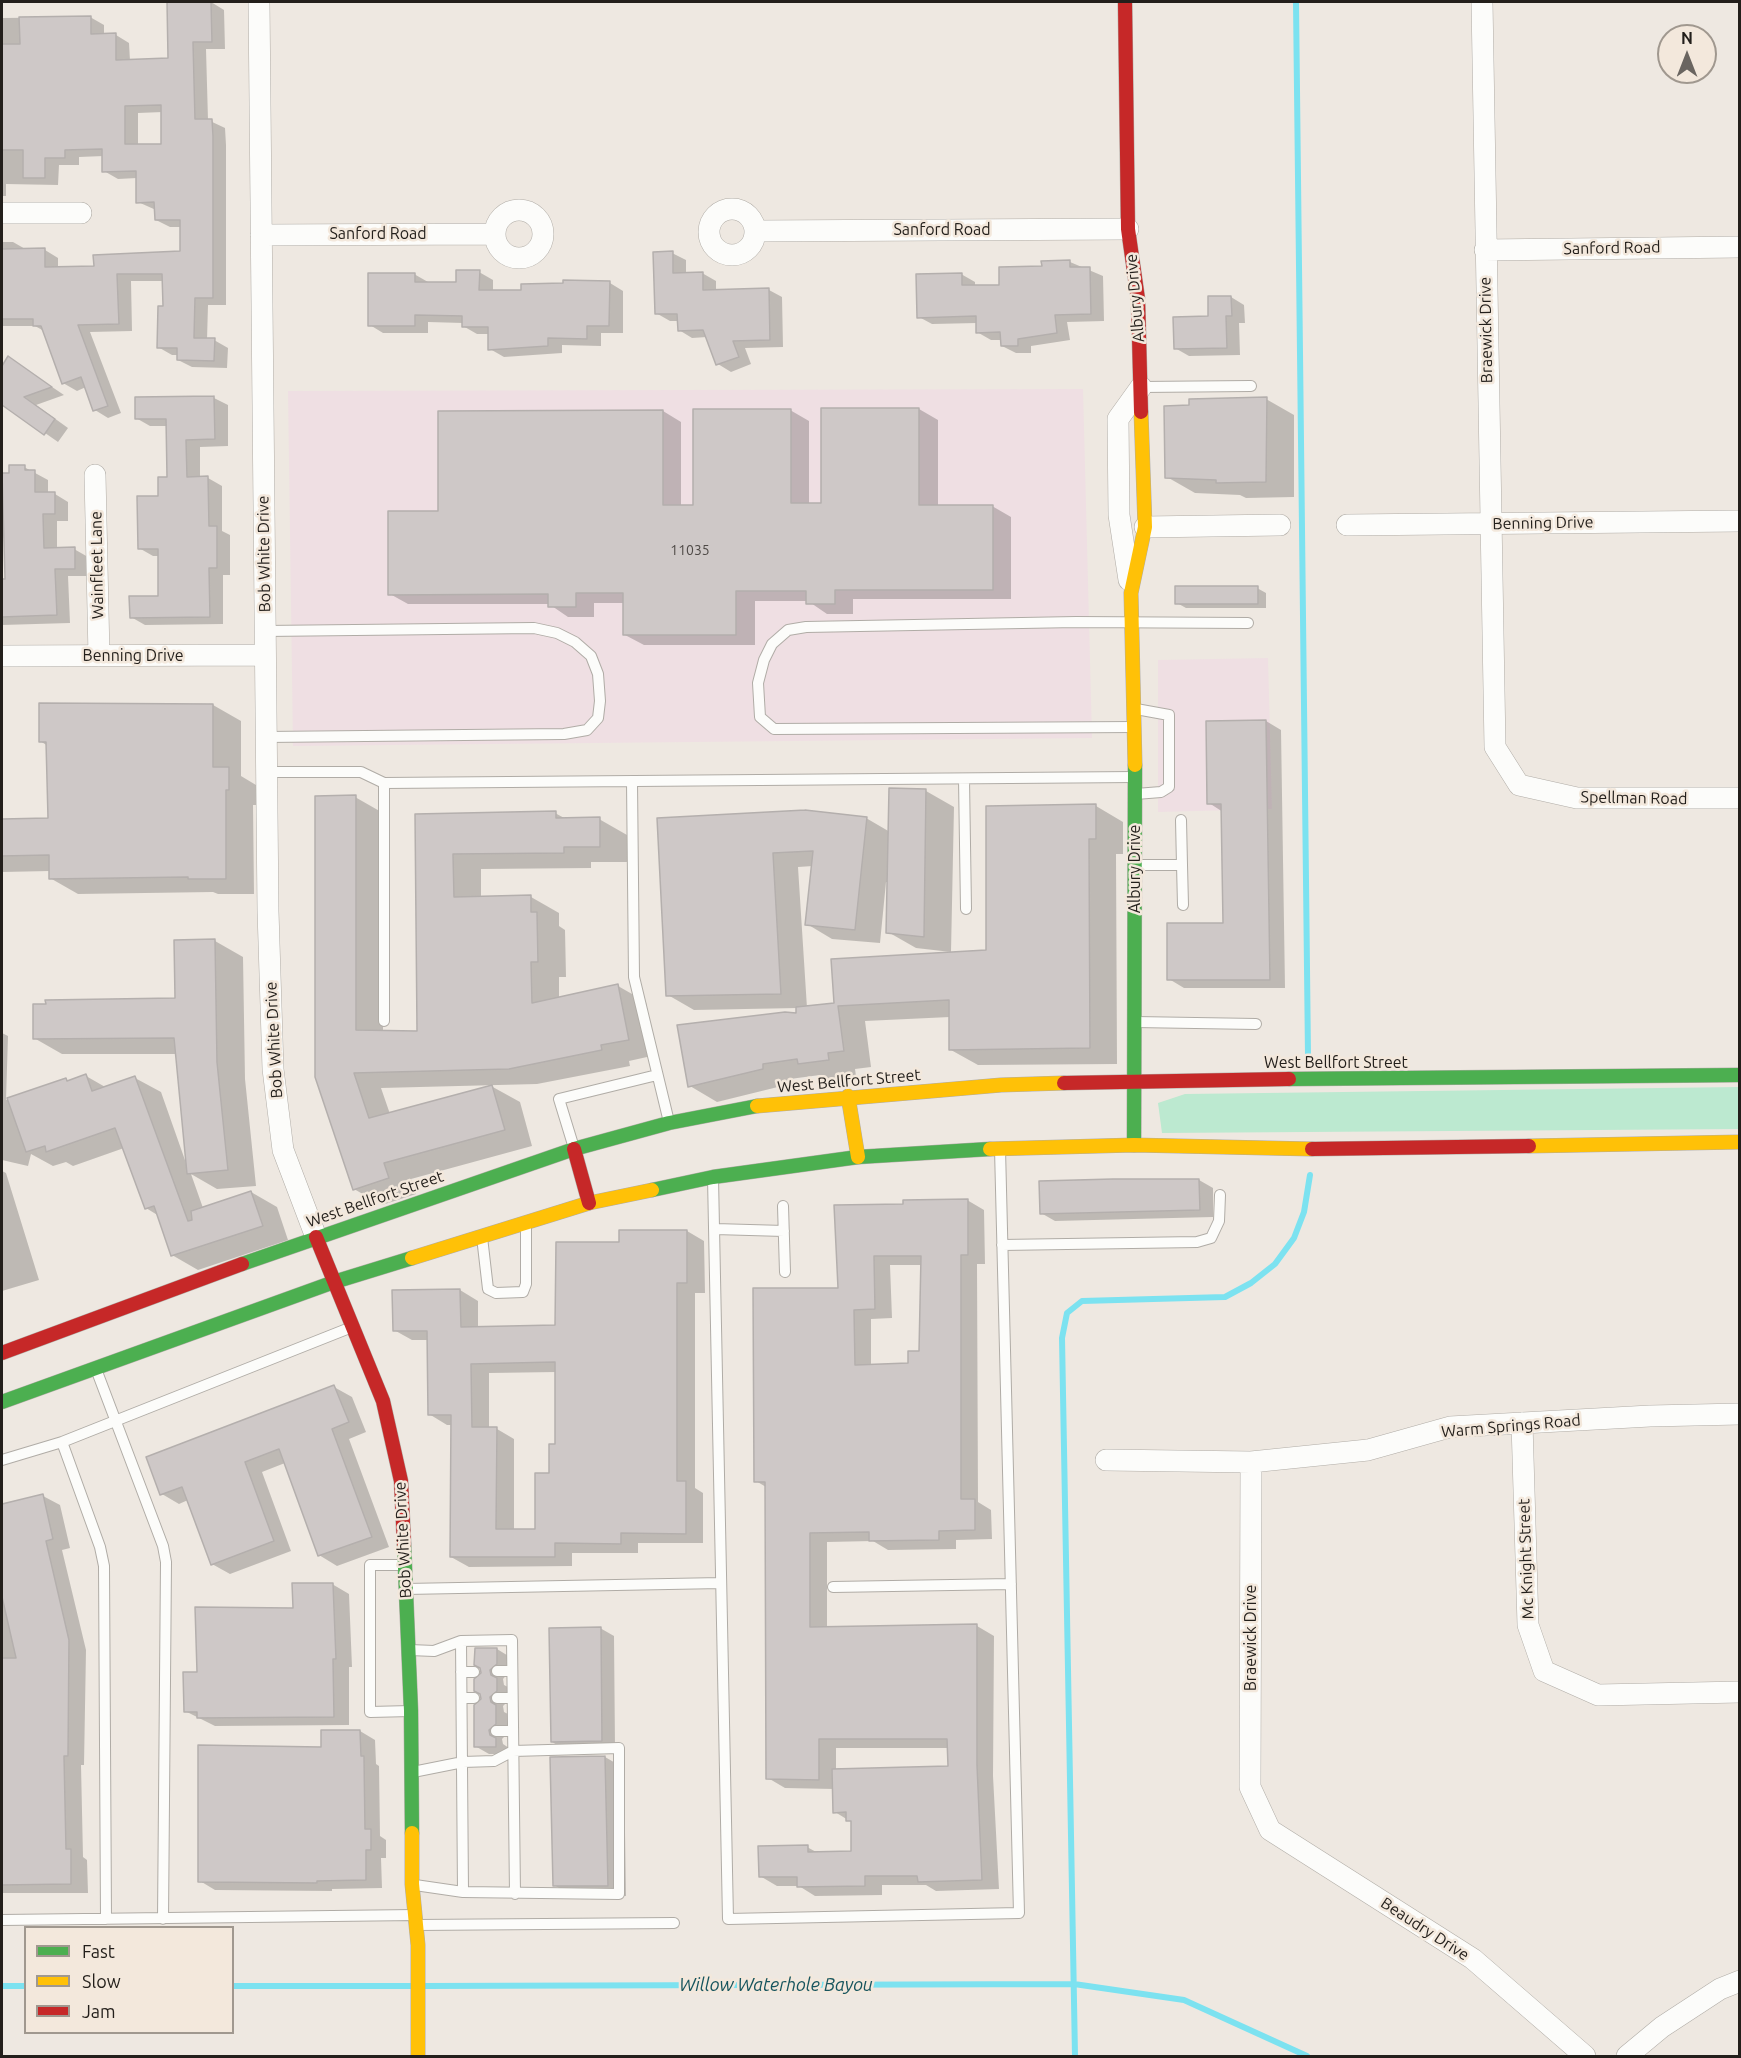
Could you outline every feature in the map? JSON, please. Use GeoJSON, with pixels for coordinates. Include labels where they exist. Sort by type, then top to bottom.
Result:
{"type":"FeatureCollection","features":[{"type":"Feature","properties":{"kind":"main road","name":"Albury Drive"},"geometry":{"type":"LineString","coordinates":[[1125,2],[1128,229],[1138,299],[1145,527],[1131,593],[1136,709],[1134,1146]]}},
{"type":"Feature","properties":{"kind":"main road","name":"West Bellfort Street"},"geometry":{"type":"LineString","coordinates":[[2,1353],[316,1237],[574,1149],[669,1123],[769,1104],[848,1096],[1134,1080],[1740,1075]]}},
{"type":"Feature","properties":{"kind":"main road"},"geometry":{"type":"LineString","coordinates":[[848,1096],[858,1157]]}},
{"type":"Feature","properties":{"kind":"main road"},"geometry":{"type":"LineString","coordinates":[[2,1402],[334,1282],[590,1203],[713,1177],[858,1157],[1000,1148],[1134,1146],[1336,1149],[1740,1142]]}},
{"type":"Feature","properties":{"kind":"main road"},"geometry":{"type":"LineString","coordinates":[[574,1149],[590,1203]]}},
{"type":"Feature","properties":{"kind":"main road","name":"Bob White Drive"},"geometry":{"type":"LineString","coordinates":[[316,1237],[383,1401],[393,1438],[403,1500],[411,1711],[412,1884],[418,1945],[418,2056]]}},
{"type":"Feature","properties":{"kind":"street","name":"Bob White Drive"},"geometry":{"type":"LineString","coordinates":[[259,2],[266,772],[273,1069],[283,1150],[316,1237]]}},
{"type":"Feature","properties":{"kind":"street","name":"Braewick Drive"},"geometry":{"type":"LineString","coordinates":[[1482,2],[1492,659]]}},
{"type":"Feature","properties":{"kind":"street"},"geometry":{"type":"LineString","coordinates":[[2,213],[81,213]]}},
{"type":"Feature","properties":{"kind":"street","name":"Sanford Road"},"geometry":{"type":"LineString","coordinates":[[755,231],[1128,229]]}},
{"type":"Feature","properties":{"kind":"street","name":"Sanford Road"},"geometry":{"type":"LineString","coordinates":[[261,235],[494,234]]}},
{"type":"Feature","properties":{"kind":"street","name":"Sanford Road"},"geometry":{"type":"LineString","coordinates":[[1485,250],[1740,247]]}},
{"type":"Feature","properties":{"kind":"street","name":"Albury Drive"},"geometry":{"type":"LineString","coordinates":[[1131,593],[1119,515],[1118,419],[1141,387]]}},
{"type":"Feature","properties":{"kind":"street","name":"Wainfleet Lane"},"geometry":{"type":"LineString","coordinates":[[95,475],[99,656]]}},
{"type":"Feature","properties":{"kind":"street","name":"Benning Drive"},"geometry":{"type":"LineString","coordinates":[[1347,525],[1740,521]]}},
{"type":"Feature","properties":{"kind":"street"},"geometry":{"type":"LineString","coordinates":[[1145,527],[1280,525]]}},
{"type":"Feature","properties":{"kind":"street","name":"Benning Drive"},"geometry":{"type":"LineString","coordinates":[[2,656],[265,655]]}},
{"type":"Feature","properties":{"kind":"street","name":"Spellman Road"},"geometry":{"type":"LineString","coordinates":[[1492,659],[1495,747],[1519,785],[1577,798],[1740,798]]}},
{"type":"Feature","properties":{"kind":"street","name":"Warm Springs Road"},"geometry":{"type":"LineString","coordinates":[[1106,1460],[1251,1462],[1368,1450],[1450,1427],[1650,1416],[1740,1414]]}},
{"type":"Feature","properties":{"kind":"street","name":"Mc Knight Street"},"geometry":{"type":"LineString","coordinates":[[1522,1423],[1528,1625],[1544,1671],[1598,1695],[1740,1692]]}},
{"type":"Feature","properties":{"kind":"street","name":"Braewick Drive"},"geometry":{"type":"LineString","coordinates":[[1251,1462],[1250,1787],[1261,1811]]}},
{"type":"Feature","properties":{"kind":"street","name":"Beaudry Drive"},"geometry":{"type":"LineString","coordinates":[[1261,1811],[1270,1830],[1473,1959],[1585,2056]]}},
{"type":"Feature","properties":{"kind":"street"},"geometry":{"type":"LineString","coordinates":[[1627,2056],[1662,2027],[1720,1989],[1740,1981]]}},
{"type":"Feature","properties":{"kind":"lane"},"geometry":{"type":"LineString","coordinates":[[1141,387],[1251,386]]}},
{"type":"Feature","properties":{"kind":"lane"},"geometry":{"type":"LineString","coordinates":[[1136,727],[774,729],[760,717],[758,683],[764,660],[772,644],[788,630],[826,624],[1248,623]]}},
{"type":"Feature","properties":{"kind":"lane"},"geometry":{"type":"LineString","coordinates":[[265,632],[534,628],[557,633],[575,642],[591,656],[598,674],[600,701],[598,718],[586,730],[564,734],[266,737]]}},
{"type":"Feature","properties":{"kind":"lane"},"geometry":{"type":"LineString","coordinates":[[1135,794],[1161,792],[1169,787],[1169,715],[1136,709]]}},
{"type":"Feature","properties":{"kind":"lane"},"geometry":{"type":"LineString","coordinates":[[266,772],[361,772],[384,783],[1135,777]]}},
{"type":"Feature","properties":{"kind":"lane"},"geometry":{"type":"LineString","coordinates":[[963,779],[966,909]]}},
{"type":"Feature","properties":{"kind":"lane"},"geometry":{"type":"LineString","coordinates":[[632,782],[634,977],[669,1123]]}},
{"type":"Feature","properties":{"kind":"lane"},"geometry":{"type":"LineString","coordinates":[[384,783],[384,1021]]}},
{"type":"Feature","properties":{"kind":"lane"},"geometry":{"type":"LineString","coordinates":[[1181,820],[1183,905]]}},
{"type":"Feature","properties":{"kind":"lane"},"geometry":{"type":"LineString","coordinates":[[1135,865],[1182,865]]}},
{"type":"Feature","properties":{"kind":"lane"},"geometry":{"type":"LineString","coordinates":[[1135,1022],[1256,1024]]}},
{"type":"Feature","properties":{"kind":"lane"},"geometry":{"type":"LineString","coordinates":[[574,1149],[559,1099],[657,1075]]}},
{"type":"Feature","properties":{"kind":"lane"},"geometry":{"type":"LineString","coordinates":[[713,1177],[728,1919],[1019,1913],[1000,1148]]}},
{"type":"Feature","properties":{"kind":"lane"},"geometry":{"type":"LineString","coordinates":[[1002,1245],[1197,1242],[1211,1238],[1219,1221],[1220,1195]]}},
{"type":"Feature","properties":{"kind":"lane"},"geometry":{"type":"LineString","coordinates":[[783,1206],[785,1272]]}},
{"type":"Feature","properties":{"kind":"lane"},"geometry":{"type":"LineString","coordinates":[[482,1236],[488,1290],[496,1293],[523,1292],[526,1284],[526,1223]]}},
{"type":"Feature","properties":{"kind":"lane"},"geometry":{"type":"LineString","coordinates":[[715,1229],[784,1231]]}},
{"type":"Feature","properties":{"kind":"lane"},"geometry":{"type":"LineString","coordinates":[[2,1460],[62,1442],[352,1327]]}},
{"type":"Feature","properties":{"kind":"lane"},"geometry":{"type":"LineString","coordinates":[[96,1368],[163,1546],[166,1562],[163,1919]]}},
{"type":"Feature","properties":{"kind":"lane"},"geometry":{"type":"LineString","coordinates":[[62,1442],[104,1566],[106,1919]]}},
{"type":"Feature","properties":{"kind":"lane"},"geometry":{"type":"LineString","coordinates":[[405,1565],[370,1565],[370,1712],[411,1711]]}},
{"type":"Feature","properties":{"kind":"lane"},"geometry":{"type":"LineString","coordinates":[[406,1589],[721,1583]]}},
{"type":"Feature","properties":{"kind":"lane"},"geometry":{"type":"LineString","coordinates":[[833,1587],[1011,1584]]}},
{"type":"Feature","properties":{"kind":"lane"},"geometry":{"type":"LineString","coordinates":[[407,1650],[434,1651],[461,1641],[512,1640],[515,1894]]}},
{"type":"Feature","properties":{"kind":"lane"},"geometry":{"type":"LineString","coordinates":[[461,1641],[462,1698],[468,1732],[463,1762],[463,1892]]}},
{"type":"Feature","properties":{"kind":"lane"},"geometry":{"type":"LineString","coordinates":[[497,1671],[512,1671]]}},
{"type":"Feature","properties":{"kind":"lane"},"geometry":{"type":"LineString","coordinates":[[461,1672],[474,1672]]}},
{"type":"Feature","properties":{"kind":"lane"},"geometry":{"type":"LineString","coordinates":[[462,1698],[474,1698]]}},
{"type":"Feature","properties":{"kind":"lane"},"geometry":{"type":"LineString","coordinates":[[496,1698],[513,1698]]}},
{"type":"Feature","properties":{"kind":"lane"},"geometry":{"type":"LineString","coordinates":[[496,1731],[513,1731]]}},
{"type":"Feature","properties":{"kind":"lane"},"geometry":{"type":"LineString","coordinates":[[412,1772],[463,1762],[495,1761],[513,1751],[619,1748],[619,1894],[463,1892],[412,1884]]}},
{"type":"Feature","properties":{"kind":"lane"},"geometry":{"type":"LineString","coordinates":[[2,1920],[416,1920],[674,1923]]}},
{"type":"Feature","properties":{"kind":"shaded area"},"geometry":{"type":"Polygon","coordinates":[[[1083,389],[1092,738],[293,746],[288,391],[1083,389]]]}},
{"type":"Feature","properties":{"kind":"shaded area"},"geometry":{"type":"Polygon","coordinates":[[[1268,658],[1272,809],[1158,812],[1158,660],[1268,658]]]}},
{"type":"Feature","properties":{"kind":"green space"},"geometry":{"type":"Polygon","coordinates":[[[1739,1087],[1740,1129],[1162,1133],[1158,1103],[1185,1094],[1739,1087]]]}},
{"type":"Feature","properties":{"kind":"building"},"geometry":{"type":"Polygon","coordinates":[[[167,2],[211,2],[212,42],[193,42],[195,119],[212,119],[213,298],[195,298],[194,338],[215,338],[214,361],[177,360],[177,348],[157,348],[158,306],[163,306],[162,274],[117,274],[119,324],[78,325],[108,406],[93,411],[81,377],[62,384],[41,326],[33,326],[33,319],[2,319],[2,249],[45,248],[45,267],[94,266],[93,255],[180,251],[180,220],[155,220],[154,202],[136,203],[136,171],[102,172],[102,149],[65,150],[65,158],[45,158],[45,178],[23,178],[23,150],[2,150],[2,44],[20,44],[19,17],[91,16],[91,34],[116,33],[116,60],[168,58],[167,2]],[[161,105],[125,106],[125,144],[161,144],[161,105]]]}},
{"type":"Feature","properties":{"kind":"building"},"geometry":{"type":"Polygon","coordinates":[[[673,251],[673,273],[703,272],[703,290],[769,288],[770,340],[733,341],[739,357],[716,365],[703,330],[678,331],[677,314],[655,314],[653,252],[673,251]]]}},
{"type":"Feature","properties":{"kind":"building"},"geometry":{"type":"Polygon","coordinates":[[[1070,260],[1070,267],[1090,267],[1091,314],[1055,315],[1057,333],[1018,339],[1018,346],[1001,346],[1000,332],[976,333],[976,316],[917,318],[916,274],[962,273],[962,285],[999,285],[999,267],[1042,266],[1041,261],[1070,260]]]}},
{"type":"Feature","properties":{"kind":"building"},"geometry":{"type":"Polygon","coordinates":[[[456,270],[480,270],[479,290],[521,290],[521,284],[563,283],[563,280],[610,281],[609,326],[587,326],[587,339],[548,338],[548,346],[488,350],[488,327],[462,327],[462,316],[415,315],[415,326],[368,326],[368,273],[415,273],[415,282],[456,282],[456,270]]]}},
{"type":"Feature","properties":{"kind":"building"},"geometry":{"type":"Polygon","coordinates":[[[1208,296],[1231,296],[1232,316],[1226,316],[1227,348],[1174,349],[1173,317],[1208,316],[1208,296]]]}},
{"type":"Feature","properties":{"kind":"building"},"geometry":{"type":"Polygon","coordinates":[[[8,356],[52,387],[24,397],[55,419],[44,435],[2,405],[2,366],[8,356]]]}},
{"type":"Feature","properties":{"kind":"building"},"geometry":{"type":"Polygon","coordinates":[[[214,396],[215,439],[186,440],[187,477],[208,476],[209,526],[217,526],[217,568],[209,568],[210,617],[130,618],[129,596],[158,596],[158,549],[138,549],[137,496],[158,496],[158,477],[167,477],[166,419],[135,419],[135,397],[214,396]]]}},
{"type":"Feature","properties":{"kind":"building"},"geometry":{"type":"Polygon","coordinates":[[[1267,397],[1266,482],[1216,483],[1216,480],[1165,478],[1164,406],[1189,405],[1189,399],[1267,397]]]}},
{"type":"Feature","properties":{"kind":"building"},"geometry":{"type":"Polygon","coordinates":[[[821,408],[919,408],[919,505],[993,505],[993,590],[835,590],[835,604],[806,604],[806,591],[736,591],[736,635],[623,635],[623,593],[576,593],[576,607],[548,607],[548,594],[388,595],[388,511],[438,511],[438,411],[663,410],[663,505],[693,505],[693,409],[791,409],[791,503],[821,503],[821,408]]]}},
{"type":"Feature","properties":{"kind":"building"},"geometry":{"type":"Polygon","coordinates":[[[9,465],[25,465],[25,470],[35,470],[35,492],[55,492],[55,514],[43,514],[44,548],[75,547],[75,569],[55,569],[57,615],[2,617],[2,579],[5,579],[2,473],[9,473],[9,465]]]}},
{"type":"Feature","properties":{"kind":"building"},"geometry":{"type":"Polygon","coordinates":[[[1175,586],[1258,586],[1258,604],[1175,604],[1175,586]]]}},
{"type":"Feature","properties":{"kind":"building"},"geometry":{"type":"Polygon","coordinates":[[[39,703],[213,704],[213,767],[229,767],[229,790],[226,790],[226,879],[188,879],[188,877],[49,879],[49,855],[2,856],[2,819],[48,818],[46,742],[39,742],[39,703]]]}},
{"type":"Feature","properties":{"kind":"building"},"geometry":{"type":"Polygon","coordinates":[[[1266,720],[1270,980],[1167,980],[1167,923],[1223,923],[1221,804],[1207,804],[1206,721],[1266,720]]]}},
{"type":"Feature","properties":{"kind":"building"},"geometry":{"type":"Polygon","coordinates":[[[889,788],[926,789],[924,937],[886,933],[889,788]]]}},
{"type":"Feature","properties":{"kind":"building"},"geometry":{"type":"Polygon","coordinates":[[[356,795],[356,1030],[417,1031],[415,814],[556,811],[556,818],[600,817],[600,847],[564,847],[564,853],[453,854],[454,897],[531,895],[531,912],[537,912],[538,962],[531,962],[532,1003],[618,984],[629,1040],[601,1045],[602,1050],[509,1069],[354,1073],[369,1118],[492,1085],[505,1130],[384,1163],[389,1178],[353,1190],[315,1077],[315,796],[356,795]]]}},
{"type":"Feature","properties":{"kind":"building"},"geometry":{"type":"Polygon","coordinates":[[[1096,804],[1096,839],[1089,839],[1090,1048],[949,1050],[949,1000],[838,1006],[844,1051],[828,1053],[829,1060],[798,1064],[797,1059],[763,1064],[763,1069],[688,1087],[677,1025],[785,1012],[796,1013],[796,1007],[834,1003],[831,959],[986,950],[986,806],[1096,804]]]}},
{"type":"Feature","properties":{"kind":"building"},"geometry":{"type":"Polygon","coordinates":[[[805,810],[867,817],[855,930],[805,925],[813,851],[773,853],[781,994],[666,996],[657,818],[805,810]]]}},
{"type":"Feature","properties":{"kind":"building"},"geometry":{"type":"Polygon","coordinates":[[[215,939],[217,1062],[228,1170],[187,1174],[174,1038],[33,1039],[33,1004],[46,1004],[45,1000],[175,998],[174,940],[215,939]]]}},
{"type":"Feature","properties":{"kind":"building"},"geometry":{"type":"Polygon","coordinates":[[[86,1074],[92,1091],[135,1076],[188,1221],[192,1220],[191,1211],[251,1191],[263,1226],[171,1256],[154,1206],[145,1209],[115,1128],[46,1152],[45,1146],[26,1152],[7,1098],[66,1078],[67,1081],[86,1074]]]}},
{"type":"Feature","properties":{"kind":"building"},"geometry":{"type":"Polygon","coordinates":[[[1199,1179],[1200,1210],[1040,1214],[1039,1181],[1199,1179]]]}},
{"type":"Feature","properties":{"kind":"building"},"geometry":{"type":"Polygon","coordinates":[[[968,1199],[968,1255],[961,1255],[961,1499],[975,1499],[975,1530],[939,1531],[939,1540],[869,1541],[869,1532],[810,1533],[810,1627],[977,1624],[977,1765],[982,1880],[918,1882],[917,1876],[865,1876],[865,1886],[797,1887],[797,1877],[759,1877],[758,1846],[808,1845],[808,1852],[851,1851],[851,1821],[846,1821],[846,1812],[833,1813],[832,1769],[948,1766],[947,1739],[819,1739],[819,1780],[766,1779],[765,1482],[754,1482],[753,1288],[838,1288],[834,1205],[903,1204],[903,1200],[968,1199]],[[874,1256],[875,1309],[854,1310],[855,1365],[908,1363],[908,1351],[919,1351],[921,1256],[874,1256]]]}},
{"type":"Feature","properties":{"kind":"building"},"geometry":{"type":"Polygon","coordinates":[[[619,1230],[687,1230],[687,1283],[677,1283],[677,1481],[686,1481],[686,1534],[621,1533],[621,1544],[555,1543],[555,1557],[450,1557],[451,1415],[428,1415],[427,1331],[393,1331],[392,1290],[460,1289],[461,1327],[555,1325],[556,1242],[619,1242],[619,1230]],[[555,1362],[471,1364],[472,1427],[497,1427],[496,1529],[535,1529],[535,1473],[549,1473],[549,1444],[555,1444],[555,1362]]]}},
{"type":"Feature","properties":{"kind":"building"},"geometry":{"type":"Polygon","coordinates":[[[334,1385],[349,1422],[332,1429],[372,1537],[318,1556],[279,1449],[245,1462],[274,1541],[211,1565],[182,1487],[160,1495],[146,1457],[334,1385]]]}},
{"type":"Feature","properties":{"kind":"building"},"geometry":{"type":"Polygon","coordinates":[[[43,1494],[53,1539],[46,1541],[69,1640],[68,1756],[64,1756],[66,1849],[71,1849],[71,1884],[2,1885],[2,1658],[16,1658],[2,1597],[2,1504],[43,1494]]]}},
{"type":"Feature","properties":{"kind":"building"},"geometry":{"type":"Polygon","coordinates":[[[292,1583],[333,1583],[336,1659],[333,1659],[334,1717],[197,1718],[197,1712],[184,1712],[183,1672],[197,1672],[195,1607],[293,1608],[292,1583]]]}},
{"type":"Feature","properties":{"kind":"building"},"geometry":{"type":"Polygon","coordinates":[[[601,1627],[602,1741],[551,1742],[549,1628],[601,1627]]]}},
{"type":"Feature","properties":{"kind":"building"},"geometry":{"type":"Polygon","coordinates":[[[475,1648],[497,1648],[497,1664],[490,1670],[491,1675],[497,1678],[497,1691],[490,1697],[491,1702],[496,1705],[496,1724],[489,1730],[490,1735],[496,1738],[496,1747],[474,1747],[474,1705],[481,1699],[480,1694],[474,1691],[474,1679],[481,1673],[480,1668],[474,1665],[475,1648]]]}},
{"type":"Feature","properties":{"kind":"building"},"geometry":{"type":"Polygon","coordinates":[[[321,1730],[360,1730],[361,1756],[364,1756],[365,1829],[371,1829],[371,1850],[366,1850],[366,1880],[317,1881],[317,1883],[198,1882],[198,1745],[321,1747],[321,1730]]]}},
{"type":"Feature","properties":{"kind":"building"},"geometry":{"type":"Polygon","coordinates":[[[605,1756],[608,1886],[553,1886],[550,1757],[605,1756]]]}},
{"type":"Feature","properties":{"kind":"waterway"},"geometry":{"type":"LineString","coordinates":[[1296,2],[1308,1055]]}},
{"type":"Feature","properties":{"kind":"waterway"},"geometry":{"type":"LineString","coordinates":[[1075,2056],[1062,1338],[1067,1313],[1082,1301],[1225,1297],[1251,1283],[1275,1264],[1294,1238],[1304,1212],[1310,1175]]}},
{"type":"Feature","properties":{"kind":"waterway","name":"Willow Waterhole Bayou"},"geometry":{"type":"LineString","coordinates":[[425,1986],[1074,1984],[1184,2000],[1307,2056]]}},
{"type":"Feature","properties":{"kind":"waterway","name":"Willow Waterhole Bayou"},"geometry":{"type":"LineString","coordinates":[[2,1986],[24,1986]]}},
{"type":"Feature","properties":{"kind":"waterway","name":"Willow Waterhole Bayou"},"geometry":{"type":"LineString","coordinates":[[234,1986],[412,1986]]}},
{"type":"Feature","properties":{"kind":"traffic: fast"},"geometry":{"type":"LineString","coordinates":[[1134,1145],[1135,765]]}},
{"type":"Feature","properties":{"kind":"traffic: fast"},"geometry":{"type":"LineString","coordinates":[[1289,1079],[1740,1075]]}},
{"type":"Feature","properties":{"kind":"traffic: fast"},"geometry":{"type":"LineString","coordinates":[[242,1264],[574,1149],[669,1123],[757,1106]]}},
{"type":"Feature","properties":{"kind":"traffic: fast"},"geometry":{"type":"LineString","coordinates":[[652,1190],[713,1177],[858,1157],[990,1149]]}},
{"type":"Feature","properties":{"kind":"traffic: fast"},"geometry":{"type":"LineString","coordinates":[[2,1402],[334,1282],[412,1258]]}},
{"type":"Feature","properties":{"kind":"traffic: fast"},"geometry":{"type":"LineString","coordinates":[[404,1544],[411,1711],[412,1833]]}},
{"type":"Feature","properties":{"kind":"traffic: slow"},"geometry":{"type":"LineString","coordinates":[[1135,765],[1131,593],[1145,527],[1141,412]]}},
{"type":"Feature","properties":{"kind":"traffic: slow"},"geometry":{"type":"LineString","coordinates":[[757,1106],[1001,1085],[1064,1083]]}},
{"type":"Feature","properties":{"kind":"traffic: slow"},"geometry":{"type":"LineString","coordinates":[[848,1096],[858,1157]]}},
{"type":"Feature","properties":{"kind":"traffic: slow"},"geometry":{"type":"LineString","coordinates":[[1529,1146],[1740,1142]]}},
{"type":"Feature","properties":{"kind":"traffic: slow"},"geometry":{"type":"LineString","coordinates":[[990,1149],[1134,1145],[1312,1149]]}},
{"type":"Feature","properties":{"kind":"traffic: slow"},"geometry":{"type":"LineString","coordinates":[[412,1258],[589,1203],[652,1190]]}},
{"type":"Feature","properties":{"kind":"traffic: slow"},"geometry":{"type":"LineString","coordinates":[[412,1833],[412,1884],[418,1945],[418,2056]]}},
{"type":"Feature","properties":{"kind":"traffic: jam"},"geometry":{"type":"LineString","coordinates":[[1125,2],[1128,229],[1138,299],[1141,412]]}},
{"type":"Feature","properties":{"kind":"traffic: jam"},"geometry":{"type":"LineString","coordinates":[[1064,1083],[1289,1079]]}},
{"type":"Feature","properties":{"kind":"traffic: jam"},"geometry":{"type":"LineString","coordinates":[[1312,1149],[1529,1146]]}},
{"type":"Feature","properties":{"kind":"traffic: jam"},"geometry":{"type":"LineString","coordinates":[[574,1149],[589,1203]]}},
{"type":"Feature","properties":{"kind":"traffic: jam"},"geometry":{"type":"LineString","coordinates":[[316,1237],[383,1401],[401,1481],[404,1544]]}},
{"type":"Feature","properties":{"kind":"traffic: jam"},"geometry":{"type":"LineString","coordinates":[[2,1353],[242,1264]]}}]}
